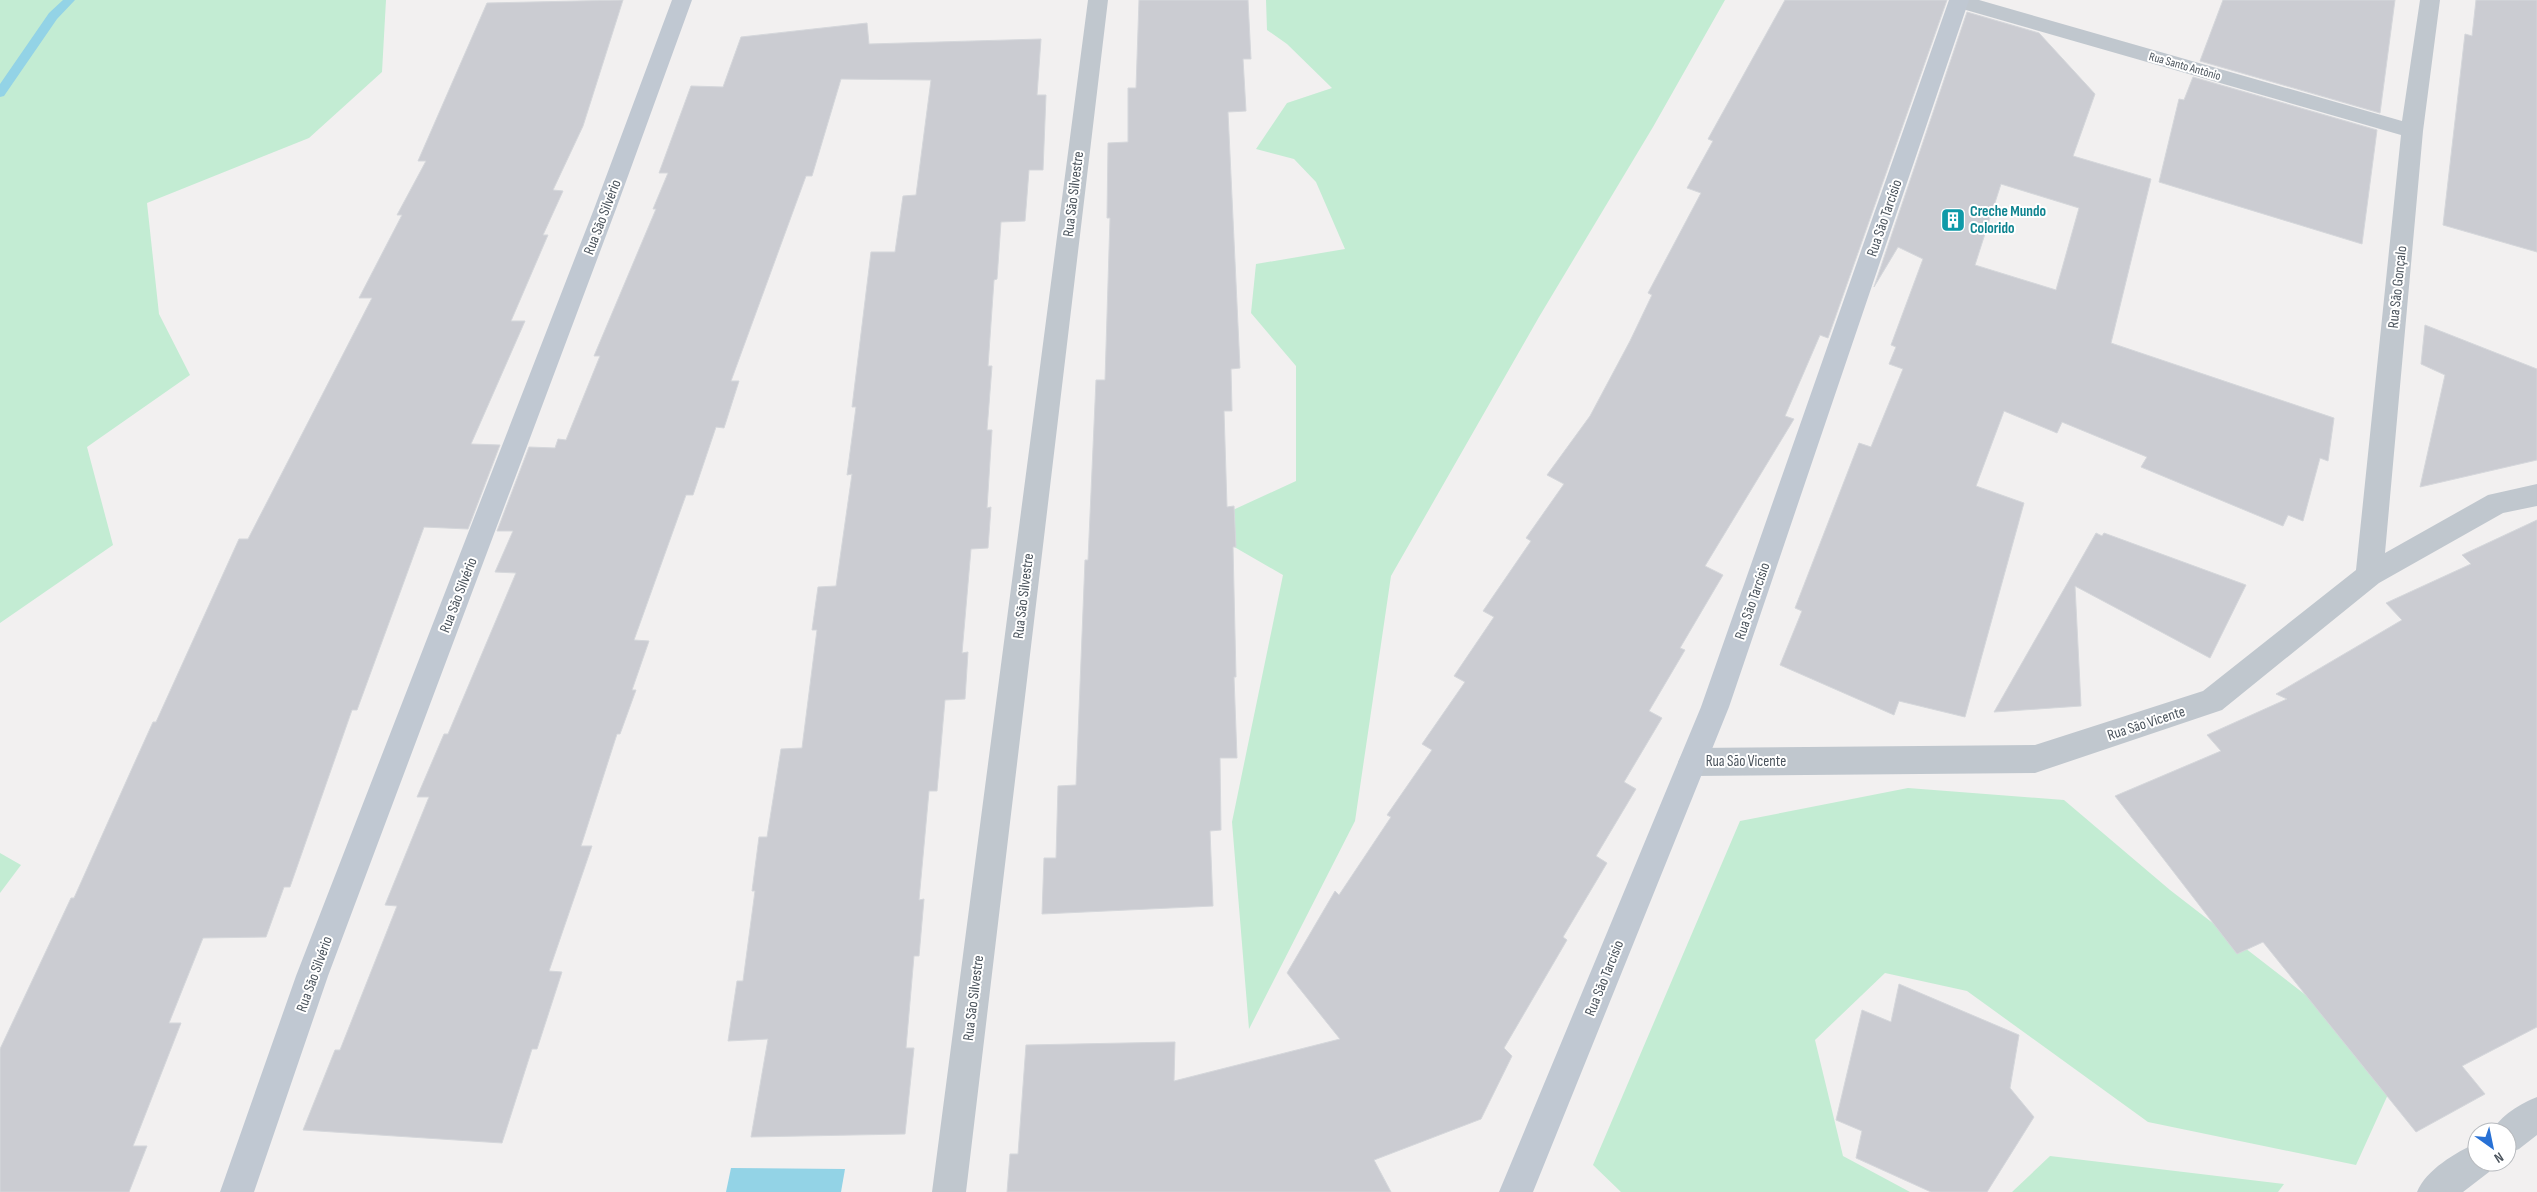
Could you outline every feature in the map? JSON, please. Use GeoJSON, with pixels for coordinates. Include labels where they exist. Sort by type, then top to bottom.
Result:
{"type":"FeatureCollection","features":[{"type":"Feature","properties":{"kind":"street","name":"Rua São Silvério"},"geometry":{"type":"LineString","coordinates":[[237,1192],[312,976],[605,209],[682,0]]}},
{"type":"Feature","properties":{"kind":"street","name":"Rua São Silvestre"},"geometry":{"type":"LineString","coordinates":[[949,1192],[1098,0]]}},
{"type":"Feature","properties":{"kind":"street","name":"Rua Santo Antônio"},"geometry":{"type":"LineString","coordinates":[[1959,0],[2412,131]]}},
{"type":"Feature","properties":{"kind":"street","name":"Rua São Tarcísio"},"geometry":{"type":"LineString","coordinates":[[1516,1192],[1715,708],[1959,0]]}},
{"type":"Feature","properties":{"kind":"street","name":"Rua São Gonçalo"},"geometry":{"type":"LineString","coordinates":[[2368,574],[2412,131],[2430,0]]}},
{"type":"Feature","properties":{"kind":"street","name":"Rua São Vicente"},"geometry":{"type":"LineString","coordinates":[[1693,762],[2034,759],[2212,701],[2368,574],[2497,503],[2537,495]]}},
{"type":"Feature","properties":{"kind":"street"},"geometry":{"type":"LineString","coordinates":[[2517,1129],[2537,1114]]}},
{"type":"Feature","properties":{"kind":"street"},"geometry":{"type":"LineString","coordinates":[[2434,1192],[2467,1167]]}},
{"type":"Feature","properties":{"kind":"green space"},"geometry":{"type":"Polygon","coordinates":[[[0,0],[386,0],[382,72],[309,138],[147,203],[159,314],[190,375],[87,447],[113,545],[0,623],[0,0]]]}},
{"type":"Feature","properties":{"kind":"green space"},"geometry":{"type":"Polygon","coordinates":[[[1266,0],[1725,0],[1653,127],[1539,317],[1391,576],[1355,821],[1249,1029],[1232,822],[1283,575],[1198,526],[1296,481],[1296,366],[1251,313],[1256,264],[1345,249],[1316,182],[1294,159],[1256,149],[1287,103],[1332,88],[1287,44],[1267,30],[1266,0]]]}},
{"type":"Feature","properties":{"kind":"green space"},"geometry":{"type":"Polygon","coordinates":[[[1908,788],[2064,800],[2170,890],[2400,1068],[2356,1165],[2148,1122],[1967,991],[1885,973],[1815,1040],[1843,1156],[1910,1192],[1621,1192],[1593,1165],[1740,821],[1908,788]]]}},
{"type":"Feature","properties":{"kind":"green space"},"geometry":{"type":"Polygon","coordinates":[[[0,853],[21,865],[0,893],[0,853]]]}},
{"type":"Feature","properties":{"kind":"green space"},"geometry":{"type":"Polygon","coordinates":[[[2050,1156],[2284,1184],[2278,1192],[2012,1192],[2050,1156]]]}},
{"type":"Feature","properties":{"kind":"water"},"geometry":{"type":"Polygon","coordinates":[[[731,1168],[845,1169],[841,1192],[726,1192],[731,1168]]]}},
{"type":"Feature","properties":{"kind":"building"},"geometry":{"type":"Polygon","coordinates":[[[623,0],[583,126],[553,190],[563,191],[543,235],[548,235],[511,321],[525,321],[471,444],[500,445],[468,529],[424,527],[357,710],[352,710],[290,887],[284,887],[266,937],[203,938],[169,1023],[181,1023],[133,1146],[147,1146],[129,1192],[0,1192],[0,1049],[71,898],[74,898],[153,722],[156,722],[239,539],[248,539],[372,298],[359,298],[402,215],[397,215],[426,161],[418,161],[487,3],[623,0]]]}},
{"type":"Feature","properties":{"kind":"building"},"geometry":{"type":"Polygon","coordinates":[[[1139,0],[1248,0],[1251,59],[1243,59],[1246,111],[1228,112],[1240,368],[1231,369],[1232,411],[1224,411],[1227,507],[1234,506],[1236,547],[1233,547],[1237,758],[1220,758],[1221,830],[1210,831],[1213,906],[1042,914],[1044,858],[1056,858],[1058,786],[1076,785],[1085,560],[1088,560],[1096,380],[1105,380],[1110,218],[1107,218],[1108,143],[1128,142],[1128,88],[1136,88],[1139,0]]]}},
{"type":"Feature","properties":{"kind":"building"},"geometry":{"type":"Polygon","coordinates":[[[1785,0],[1947,0],[1828,338],[1820,335],[1785,416],[1794,419],[1705,566],[1723,575],[1680,648],[1685,650],[1649,711],[1662,718],[1624,782],[1636,789],[1596,856],[1607,863],[1563,937],[1567,940],[1504,1048],[1512,1056],[1481,1119],[1374,1160],[1391,1192],[1007,1192],[1010,1154],[1018,1154],[1026,1045],[1175,1042],[1174,1081],[1340,1039],[1287,973],[1335,891],[1339,895],[1391,817],[1387,815],[1432,750],[1422,744],[1465,682],[1454,676],[1494,617],[1483,611],[1531,541],[1526,538],[1564,484],[1547,475],[1590,416],[1630,341],[1652,295],[1648,293],[1701,193],[1687,188],[1713,141],[1708,139],[1785,0]]]}},
{"type":"Feature","properties":{"kind":"building"},"geometry":{"type":"Polygon","coordinates":[[[2223,0],[2395,0],[2380,113],[2200,61],[2223,0]]]}},
{"type":"Feature","properties":{"kind":"building"},"geometry":{"type":"Polygon","coordinates":[[[2476,0],[2537,0],[2537,252],[2443,225],[2465,34],[2472,36],[2476,0]]]}},
{"type":"Feature","properties":{"kind":"building"},"geometry":{"type":"Polygon","coordinates":[[[1967,12],[2039,33],[2095,94],[2073,156],[2151,179],[2111,343],[2334,418],[2328,461],[2320,458],[2303,521],[2288,515],[2283,526],[2141,467],[2147,457],[2062,422],[2057,433],[2004,411],[1976,486],[2024,503],[1965,717],[1899,701],[1894,715],[1780,665],[1802,611],[1795,608],[1859,443],[1871,447],[1903,369],[1889,364],[1896,347],[1891,345],[1923,259],[1898,247],[1874,287],[1967,12]],[[2001,184],[1975,265],[2056,290],[2079,208],[2001,184]]]}},
{"type":"Feature","properties":{"kind":"building"},"geometry":{"type":"Polygon","coordinates":[[[867,23],[869,44],[1041,39],[1037,95],[1046,95],[1043,170],[1029,170],[1025,221],[1001,222],[997,279],[994,280],[988,366],[992,366],[987,430],[992,430],[987,508],[991,507],[988,548],[971,549],[962,653],[968,652],[965,699],[945,700],[937,791],[929,791],[919,900],[924,899],[919,956],[914,956],[906,1048],[914,1048],[905,1134],[751,1137],[768,1039],[728,1041],[737,981],[743,981],[755,891],[752,891],[759,837],[767,837],[781,749],[802,748],[817,630],[812,630],[818,587],[836,586],[852,474],[847,475],[856,407],[852,407],[871,252],[895,252],[903,196],[916,195],[931,80],[841,79],[812,176],[806,176],[731,381],[739,381],[724,428],[716,427],[693,495],[686,495],[634,640],[649,641],[632,690],[636,690],[620,734],[617,734],[581,846],[592,846],[549,971],[562,972],[537,1049],[532,1049],[502,1143],[303,1130],[335,1050],[340,1050],[397,906],[385,905],[429,797],[417,797],[444,734],[448,734],[516,573],[495,572],[513,531],[497,531],[529,447],[555,448],[558,439],[566,440],[600,356],[594,356],[656,209],[653,209],[668,173],[659,173],[691,86],[723,87],[741,37],[867,23]]]}},
{"type":"Feature","properties":{"kind":"building"},"geometry":{"type":"Polygon","coordinates":[[[2193,77],[2377,130],[2362,244],[2159,182],[2179,99],[2184,100],[2193,77]]]}},
{"type":"Feature","properties":{"kind":"building"},"geometry":{"type":"Polygon","coordinates":[[[2425,325],[2537,369],[2537,460],[2420,487],[2445,375],[2421,364],[2425,325]]]}},
{"type":"Feature","properties":{"kind":"building"},"geometry":{"type":"Polygon","coordinates":[[[2537,520],[2537,1027],[2462,1066],[2485,1094],[2416,1132],[2263,942],[2237,954],[2115,796],[2221,751],[2207,735],[2287,699],[2276,694],[2402,620],[2386,603],[2471,564],[2462,555],[2537,520]]]}},
{"type":"Feature","properties":{"kind":"building"},"geometry":{"type":"Polygon","coordinates":[[[2096,533],[2102,536],[2104,533],[2246,585],[2210,658],[2075,586],[2081,706],[1994,712],[2096,533]]]}},
{"type":"Feature","properties":{"kind":"building"},"geometry":{"type":"Polygon","coordinates":[[[1899,984],[2019,1035],[2010,1088],[2034,1117],[1987,1192],[1931,1192],[1856,1158],[1862,1131],[1836,1120],[1862,1010],[1891,1022],[1899,984]]]}},
{"type":"Feature","properties":{"kind":"waterway"},"geometry":{"type":"LineString","coordinates":[[0,93],[53,16],[69,0]]}},
{"type":"Feature","properties":{"kind":"place","name":"Creche Mundo Colorido"},"geometry":{"type":"Point","coordinates":[1953,220]}}]}
